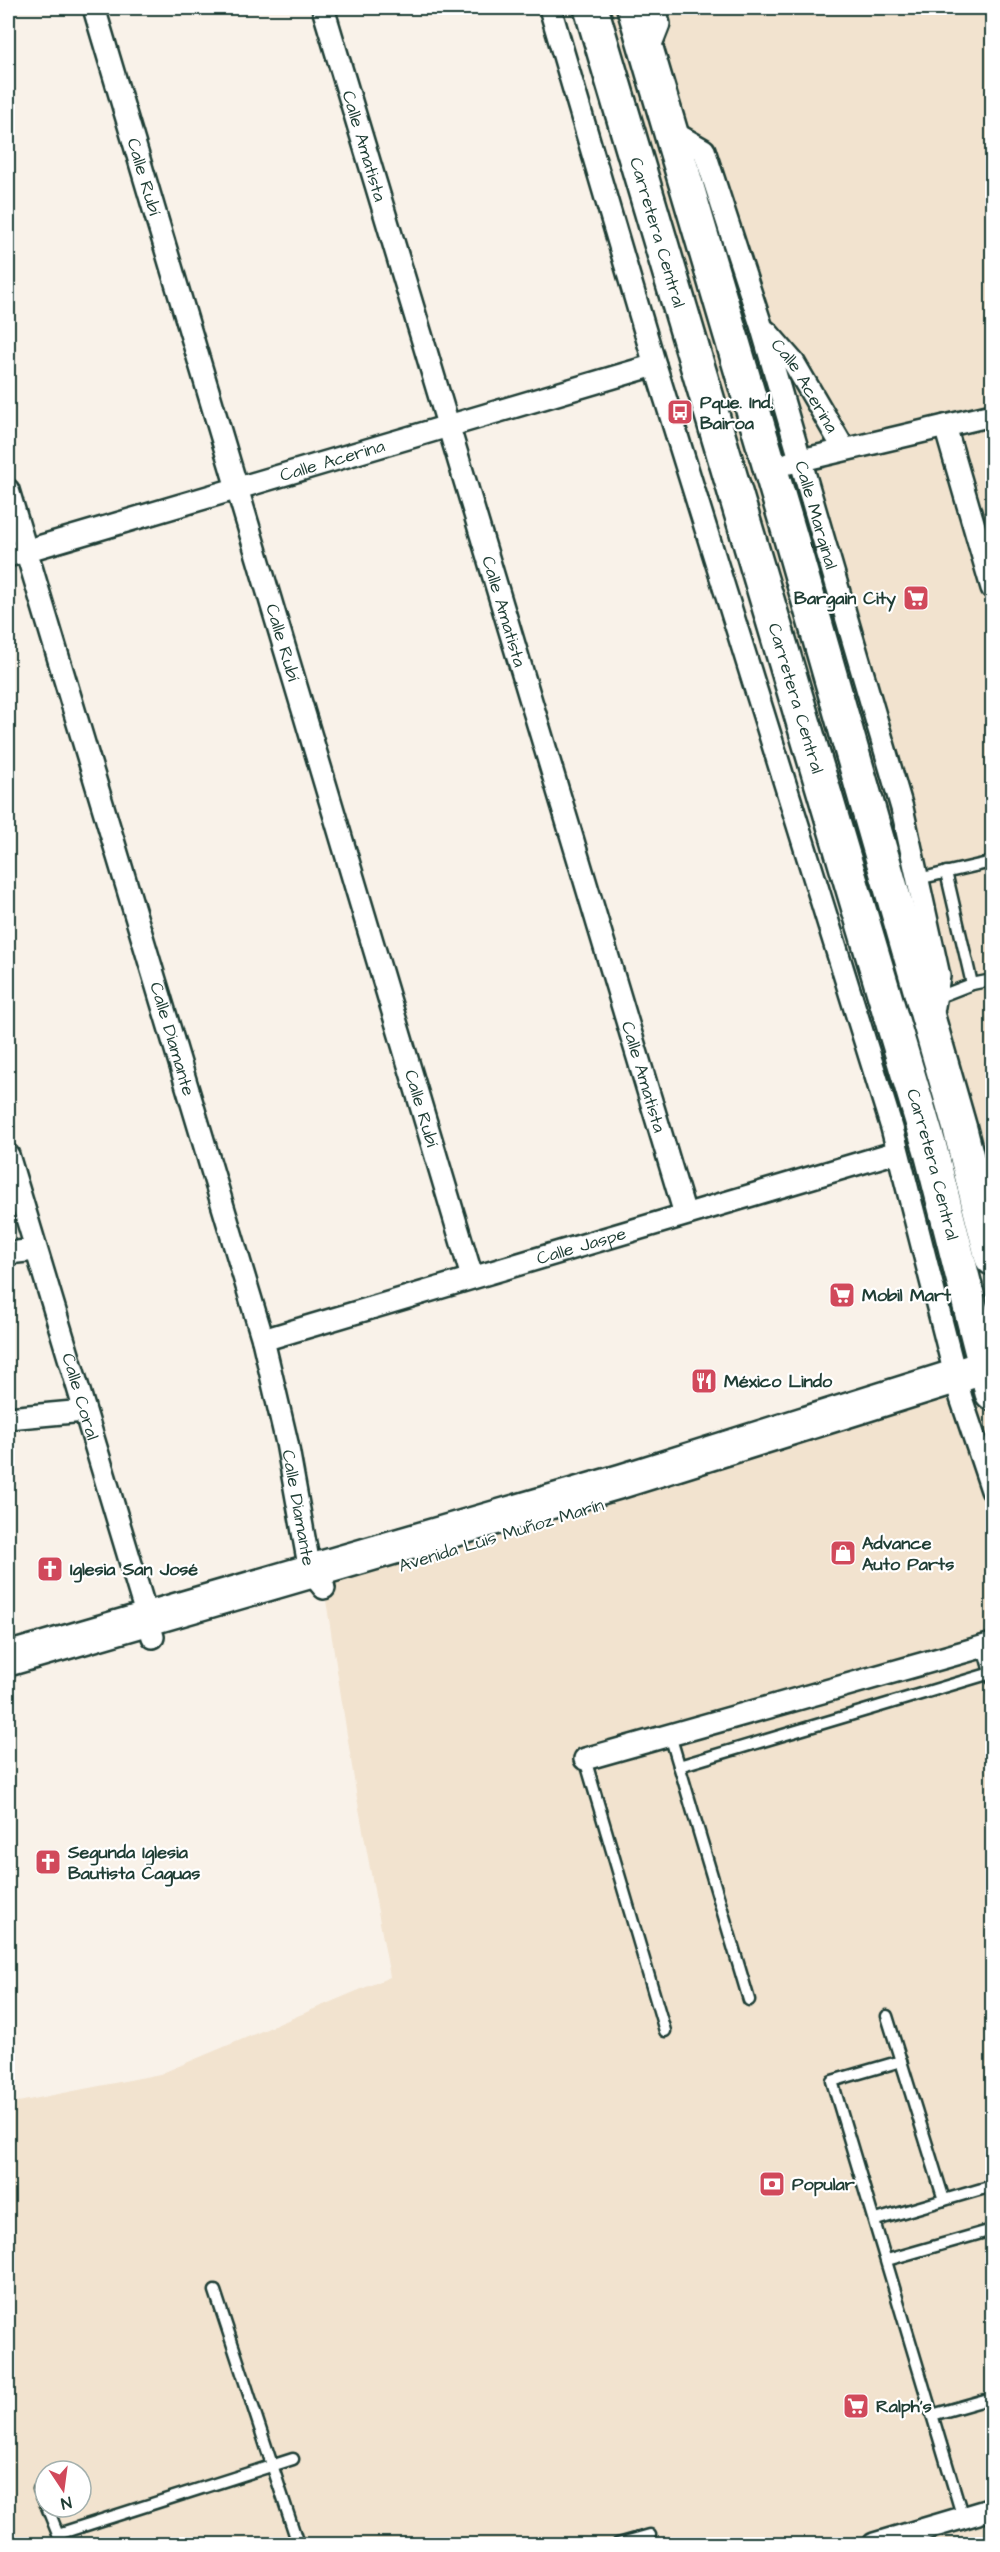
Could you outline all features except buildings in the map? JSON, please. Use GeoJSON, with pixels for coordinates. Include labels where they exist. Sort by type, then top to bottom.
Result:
{"type":"FeatureCollection","features":[{"type":"Feature","properties":{"kind":"main road","name":"Carretera Central"},"geometry":{"type":"LineString","coordinates":[[591,8],[930,1148],[982,1382]]}},
{"type":"Feature","properties":{"kind":"main road","name":"Carretera Central"},"geometry":{"type":"LineString","coordinates":[[634,8],[670,131],[785,464],[933,1013],[993,1258]]}},
{"type":"Feature","properties":{"kind":"main road"},"geometry":{"type":"LineString","coordinates":[[679,303],[717,366],[733,419],[785,464],[765,519],[780,582],[777,636]]}},
{"type":"Feature","properties":{"kind":"main road"},"geometry":{"type":"LineString","coordinates":[[960,1129],[993,1174]]}},
{"type":"Feature","properties":{"kind":"main road","name":"Avenida Luis Muñoz Marín"},"geometry":{"type":"LineString","coordinates":[[317,1580],[622,1481],[982,1382]]}},
{"type":"Feature","properties":{"kind":"main road","name":"Avenida Luis Muñoz Marín"},"geometry":{"type":"LineString","coordinates":[[8,1675],[150,1629],[982,1382]]}},
{"type":"Feature","properties":{"kind":"main road","name":"Avenida Luis Muñoz Marín"},"geometry":{"type":"LineString","coordinates":[[8,1659],[150,1629]]}},
{"type":"Feature","properties":{"kind":"street","name":"Calle Rubí"},"geometry":{"type":"LineString","coordinates":[[94,8],[472,1277]]}},
{"type":"Feature","properties":{"kind":"street","name":"Calle Amatista"},"geometry":{"type":"LineString","coordinates":[[323,8],[685,1214]]}},
{"type":"Feature","properties":{"kind":"street"},"geometry":{"type":"LineString","coordinates":[[550,8],[655,365],[892,1128],[897,1152],[982,1382],[993,1490]]}},
{"type":"Feature","properties":{"kind":"street"},"geometry":{"type":"LineString","coordinates":[[648,52],[659,24],[654,8]]}},
{"type":"Feature","properties":{"kind":"street","name":"Calle Marginal"},"geometry":{"type":"LineString","coordinates":[[670,131],[704,150],[761,325],[785,464],[902,808],[939,976],[933,1013]]}},
{"type":"Feature","properties":{"kind":"street","name":"Calle Acerina"},"geometry":{"type":"LineString","coordinates":[[761,325],[794,363],[844,449]]}},
{"type":"Feature","properties":{"kind":"street","name":"Calle Acerina"},"geometry":{"type":"LineString","coordinates":[[16,553],[655,365]]}},
{"type":"Feature","properties":{"kind":"street"},"geometry":{"type":"LineString","coordinates":[[785,464],[993,415]]}},
{"type":"Feature","properties":{"kind":"street"},"geometry":{"type":"LineString","coordinates":[[945,426],[993,588]]}},
{"type":"Feature","properties":{"kind":"street","name":"Calle Diamante"},"geometry":{"type":"LineString","coordinates":[[8,490],[16,553],[263,1340],[317,1580]]}},
{"type":"Feature","properties":{"kind":"street"},"geometry":{"type":"LineString","coordinates":[[892,1128],[900,1050]]}},
{"type":"Feature","properties":{"kind":"street","name":"Calle Jaspe"},"geometry":{"type":"LineString","coordinates":[[263,1340],[897,1152]]}},
{"type":"Feature","properties":{"kind":"street","name":"Calle Coral"},"geometry":{"type":"LineString","coordinates":[[8,1155],[150,1629]]}},
{"type":"Feature","properties":{"kind":"street"},"geometry":{"type":"LineString","coordinates":[[8,1253],[36,1250]]}},
{"type":"Feature","properties":{"kind":"street"},"geometry":{"type":"LineString","coordinates":[[8,1418],[84,1411]]}},
{"type":"Feature","properties":{"kind":"street"},"geometry":{"type":"LineString","coordinates":[[585,1759],[988,1646]]}},
{"type":"Feature","properties":{"kind":"street"},"geometry":{"type":"LineString","coordinates":[[874,2544],[993,2509]]}},
{"type":"Feature","properties":{"kind":"lane"},"geometry":{"type":"LineString","coordinates":[[918,879],[993,862]]}},
{"type":"Feature","properties":{"kind":"lane"},"geometry":{"type":"LineString","coordinates":[[946,872],[972,984]]}},
{"type":"Feature","properties":{"kind":"lane"},"geometry":{"type":"LineString","coordinates":[[933,1013],[972,984],[993,980]]}},
{"type":"Feature","properties":{"kind":"lane"},"geometry":{"type":"LineString","coordinates":[[679,1766],[992,1676],[988,1646]]}},
{"type":"Feature","properties":{"kind":"lane"},"geometry":{"type":"LineString","coordinates":[[669,1735],[749,2000]]}},
{"type":"Feature","properties":{"kind":"lane"},"geometry":{"type":"LineString","coordinates":[[585,1759],[665,2031]]}},
{"type":"Feature","properties":{"kind":"lane"},"geometry":{"type":"LineString","coordinates":[[887,2016],[944,2200]]}},
{"type":"Feature","properties":{"kind":"lane"},"geometry":{"type":"LineString","coordinates":[[901,2061],[832,2081],[876,2220],[963,2518]]}},
{"type":"Feature","properties":{"kind":"lane"},"geometry":{"type":"LineString","coordinates":[[876,2220],[993,2186]]}},
{"type":"Feature","properties":{"kind":"lane"},"geometry":{"type":"LineString","coordinates":[[887,2260],[993,2230]]}},
{"type":"Feature","properties":{"kind":"lane"},"geometry":{"type":"LineString","coordinates":[[215,2291],[298,2544]]}},
{"type":"Feature","properties":{"kind":"lane"},"geometry":{"type":"LineString","coordinates":[[932,2415],[993,2398]]}},
{"type":"Feature","properties":{"kind":"lane"},"geometry":{"type":"LineString","coordinates":[[52,2519],[60,2539],[293,2459]]}},
{"type":"Feature","properties":{"kind":"lane"},"geometry":{"type":"LineString","coordinates":[[618,2544],[650,2535]]}},
{"type":"Feature","properties":{"kind":"shaded area"},"geometry":{"type":"Polygon","coordinates":[[[606,8],[992,8],[992,1219],[974,1225],[606,8]]]}},
{"type":"Feature","properties":{"kind":"shaded area"},"geometry":{"type":"Polygon","coordinates":[[[992,1361],[992,2544],[8,2544],[8,2104],[160,2074],[390,1977],[356,1792],[321,1568],[992,1361]]]}},
{"type":"Feature","properties":{"kind":"place","name":"Pque. Ind. Bairoa"},"geometry":{"type":"Point","coordinates":[680,412]}},
{"type":"Feature","properties":{"kind":"place","name":"Bargain City"},"geometry":{"type":"Point","coordinates":[916,598]}},
{"type":"Feature","properties":{"kind":"place","name":"Mobil Mart"},"geometry":{"type":"Point","coordinates":[842,1295]}},
{"type":"Feature","properties":{"kind":"place","name":"México Lindo"},"geometry":{"type":"Point","coordinates":[704,1381]}},
{"type":"Feature","properties":{"kind":"place","name":"Advance Auto Parts"},"geometry":{"type":"Point","coordinates":[843,1553]}},
{"type":"Feature","properties":{"kind":"place","name":"Iglesia San José"},"geometry":{"type":"Point","coordinates":[50,1569]}},
{"type":"Feature","properties":{"kind":"place","name":"Segunda Iglesia Bautista Caguas"},"geometry":{"type":"Point","coordinates":[48,1862]}},
{"type":"Feature","properties":{"kind":"place","name":"Popular"},"geometry":{"type":"Point","coordinates":[772,2184]}},
{"type":"Feature","properties":{"kind":"place","name":"Ralph's"},"geometry":{"type":"Point","coordinates":[856,2406]}}]}
